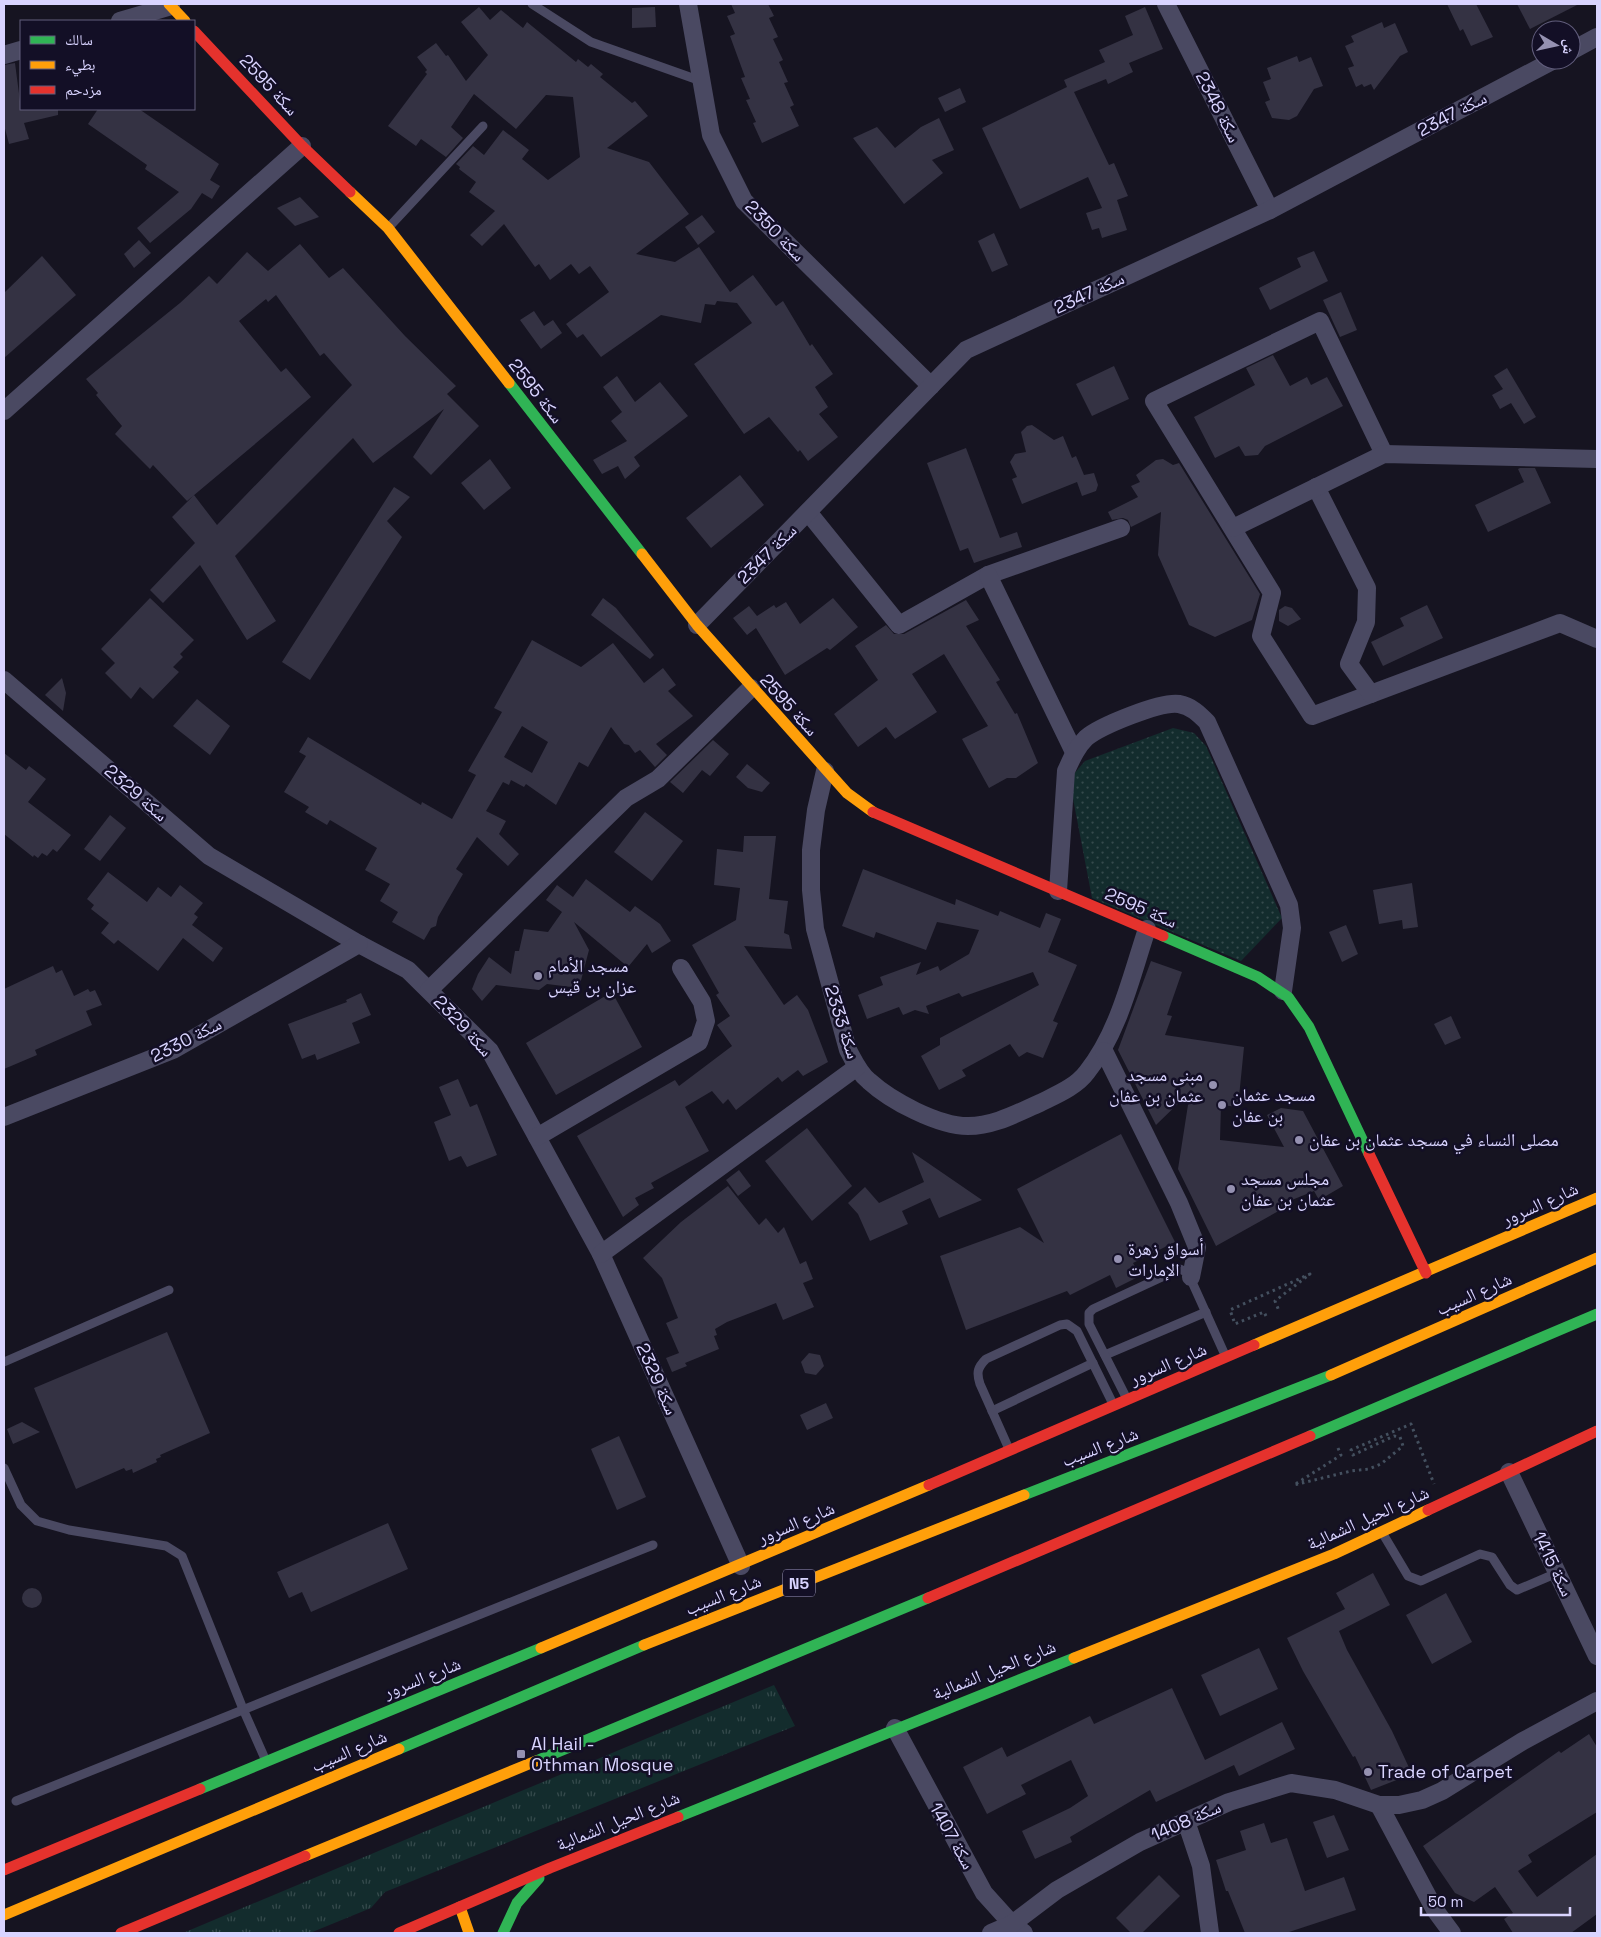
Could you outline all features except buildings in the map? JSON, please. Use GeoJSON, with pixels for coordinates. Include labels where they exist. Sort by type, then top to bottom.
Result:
{"type":"FeatureCollection","features":[{"type":"Feature","properties":{"kind":"main road"},"geometry":{"type":"LineString","coordinates":[[170,5],[184,20]]}},
{"type":"Feature","properties":{"kind":"main road","name":"سكة 2595"},"geometry":{"type":"LineString","coordinates":[[195,32],[302,146],[388,228],[697,625],[847,794],[874,813],[1258,977],[1283,991],[1298,1007],[1309,1027],[1426,1273]]}},
{"type":"Feature","properties":{"kind":"main road","name":"شارع السرور"},"geometry":{"type":"LineString","coordinates":[[5,1866],[267,1762],[741,1566],[1597,1198]]}},
{"type":"Feature","properties":{"kind":"main road","name":"شارع السيب"},"geometry":{"type":"LineString","coordinates":[[4,1915],[702,1621],[1347,1369],[1597,1258]]}},
{"type":"Feature","properties":{"kind":"main road"},"geometry":{"type":"LineString","coordinates":[[121,1933],[951,1588],[1597,1314]]}},
{"type":"Feature","properties":{"kind":"main road","name":"شارع الحيل الشمالية"},"geometry":{"type":"LineString","coordinates":[[399,1933],[550,1868],[895,1728],[1334,1554],[1597,1431]]}},
{"type":"Feature","properties":{"kind":"main road"},"geometry":{"type":"LineString","coordinates":[[503,1933],[513,1906],[524,1890],[550,1868]]}},
{"type":"Feature","properties":{"kind":"main road"},"geometry":{"type":"LineString","coordinates":[[460,1907],[469,1933]]}},
{"type":"Feature","properties":{"kind":"street","name":"سكة 2350"},"geometry":{"type":"LineString","coordinates":[[688,4],[711,135],[744,201],[931,386]]}},
{"type":"Feature","properties":{"kind":"street","name":"سكة 2348"},"geometry":{"type":"LineString","coordinates":[[1166,4],[1270,210]]}},
{"type":"Feature","properties":{"kind":"street"},"geometry":{"type":"LineString","coordinates":[[123,20],[170,5]]}},
{"type":"Feature","properties":{"kind":"street"},"geometry":{"type":"LineString","coordinates":[[1581,46],[1597,37]]}},
{"type":"Feature","properties":{"kind":"street"},"geometry":{"type":"LineString","coordinates":[[4,55],[20,50]]}},
{"type":"Feature","properties":{"kind":"street","name":"سكة 2347"},"geometry":{"type":"LineString","coordinates":[[697,625],[966,350],[1270,210],[1535,70]]}},
{"type":"Feature","properties":{"kind":"street"},"geometry":{"type":"LineString","coordinates":[[4,410],[302,146]]}},
{"type":"Feature","properties":{"kind":"street"},"geometry":{"type":"LineString","coordinates":[[1384,454],[1320,321],[1154,402],[1272,594],[1261,636],[1312,716],[1560,623],[1597,639]]}},
{"type":"Feature","properties":{"kind":"street"},"geometry":{"type":"LineString","coordinates":[[1232,528],[1384,454],[1597,459]]}},
{"type":"Feature","properties":{"kind":"street"},"geometry":{"type":"LineString","coordinates":[[1316,487],[1367,588],[1366,622],[1349,664],[1371,694]]}},
{"type":"Feature","properties":{"kind":"street"},"geometry":{"type":"LineString","coordinates":[[808,512],[899,625],[988,575],[1121,528]]}},
{"type":"Feature","properties":{"kind":"street"},"geometry":{"type":"LineString","coordinates":[[988,575],[1074,752]]}},
{"type":"Feature","properties":{"kind":"street","name":"سكة 2329"},"geometry":{"type":"LineString","coordinates":[[4,680],[209,856],[359,944],[408,970],[490,1051],[601,1254],[741,1566]]}},
{"type":"Feature","properties":{"kind":"street"},"geometry":{"type":"LineString","coordinates":[[429,990],[626,798],[658,779],[751,688]]}},
{"type":"Feature","properties":{"kind":"street"},"geometry":{"type":"LineString","coordinates":[[1058,891],[1066,771],[1074,752],[1088,737],[1105,727],[1162,704],[1179,704],[1195,711],[1208,722],[1289,906],[1292,928],[1283,991]]}},
{"type":"Feature","properties":{"kind":"street","name":"سكة 2333"},"geometry":{"type":"LineString","coordinates":[[825,771],[816,810],[811,890],[815,930],[848,1050],[857,1067],[868,1081],[919,1112],[943,1122],[968,1126],[994,1123],[1062,1092],[1086,1075],[1104,1051],[1147,929]]}},
{"type":"Feature","properties":{"kind":"street","name":"سكة 2330"},"geometry":{"type":"LineString","coordinates":[[4,1117],[173,1050],[359,944]]}},
{"type":"Feature","properties":{"kind":"street"},"geometry":{"type":"LineString","coordinates":[[537,1137],[699,1042],[706,1021],[702,1002],[682,968]]}},
{"type":"Feature","properties":{"kind":"street"},"geometry":{"type":"LineString","coordinates":[[1104,1051],[1179,1203],[1197,1247],[1190,1277]]}},
{"type":"Feature","properties":{"kind":"street"},"geometry":{"type":"LineString","coordinates":[[601,1254],[857,1067]]}},
{"type":"Feature","properties":{"kind":"street","name":"سكة 1415"},"geometry":{"type":"LineString","coordinates":[[1509,1472],[1597,1656]]}},
{"type":"Feature","properties":{"kind":"street","name":"سكة 1408"},"geometry":{"type":"LineString","coordinates":[[991,1933],[1018,1929],[1057,1890],[1140,1842],[1229,1802],[1292,1783],[1335,1790],[1379,1805],[1422,1800],[1442,1791],[1522,1740],[1597,1701]]}},
{"type":"Feature","properties":{"kind":"street","name":"سكة 1407"},"geometry":{"type":"LineString","coordinates":[[895,1728],[984,1893],[1018,1929]]}},
{"type":"Feature","properties":{"kind":"street"},"geometry":{"type":"LineString","coordinates":[[1379,1805],[1435,1910],[1452,1933]]}},
{"type":"Feature","properties":{"kind":"street"},"geometry":{"type":"LineString","coordinates":[[1186,1821],[1201,1866],[1210,1933]]}},
{"type":"Feature","properties":{"kind":"lane"},"geometry":{"type":"LineString","coordinates":[[532,4],[590,42],[701,81]]}},
{"type":"Feature","properties":{"kind":"lane"},"geometry":{"type":"LineString","coordinates":[[388,228],[483,126]]}},
{"type":"Feature","properties":{"kind":"lane"},"geometry":{"type":"LineString","coordinates":[[1127,1401],[1089,1324],[1089,1313],[1093,1309],[1180,1269],[1184,1270],[1190,1277],[1226,1358]]}},
{"type":"Feature","properties":{"kind":"lane"},"geometry":{"type":"LineString","coordinates":[[4,1362],[170,1290]]}},
{"type":"Feature","properties":{"kind":"lane"},"geometry":{"type":"LineString","coordinates":[[1105,1355],[1206,1312]]}},
{"type":"Feature","properties":{"kind":"lane"},"geometry":{"type":"LineString","coordinates":[[1010,1451],[977,1375],[979,1365],[986,1359],[1066,1324],[1077,1331],[1114,1406]]}},
{"type":"Feature","properties":{"kind":"lane"},"geometry":{"type":"LineString","coordinates":[[992,1411],[1093,1363]]}},
{"type":"Feature","properties":{"kind":"lane"},"geometry":{"type":"LineString","coordinates":[[4,1468],[21,1505],[37,1521],[69,1530],[166,1546],[182,1556],[243,1709],[267,1762]]}},
{"type":"Feature","properties":{"kind":"lane"},"geometry":{"type":"LineString","coordinates":[[1382,1532],[1408,1576],[1420,1582],[1480,1554],[1492,1557],[1510,1585],[1517,1590],[1557,1573]]}},
{"type":"Feature","properties":{"kind":"lane"},"geometry":{"type":"LineString","coordinates":[[16,1801],[653,1545]]}},
{"type":"Feature","properties":{"kind":"path"},"geometry":{"type":"LineString","coordinates":[[1271,1291],[1230,1310],[1235,1324],[1264,1312],[1275,1337]]}},
{"type":"Feature","properties":{"kind":"path"},"geometry":{"type":"LineString","coordinates":[[1351,1471],[1369,1469],[1381,1464],[1403,1446],[1400,1436],[1394,1436],[1353,1454],[1351,1450],[1411,1424],[1442,1503]]}},
{"type":"Feature","properties":{"kind":"green space"},"geometry":{"type":"Polygon","coordinates":[[[1173,728],[1194,733],[1206,746],[1282,918],[1241,961],[1092,898],[1071,788],[1073,775],[1085,761],[1173,728]]]}},
{"type":"Feature","properties":{"kind":"green space"},"geometry":{"type":"Polygon","coordinates":[[[774,1685],[795,1726],[385,1892],[371,1908],[310,1933],[183,1933],[774,1685]]]}},
{"type":"Feature","properties":{"kind":"traffic: fast"},"geometry":{"type":"LineString","coordinates":[[509,383],[642,554]]}},
{"type":"Feature","properties":{"kind":"traffic: fast"},"geometry":{"type":"LineString","coordinates":[[1163,936],[1258,977],[1288,997],[1309,1027],[1369,1154]]}},
{"type":"Feature","properties":{"kind":"traffic: fast"},"geometry":{"type":"LineString","coordinates":[[1310,1436],[1597,1314]]}},
{"type":"Feature","properties":{"kind":"traffic: fast"},"geometry":{"type":"LineString","coordinates":[[1024,1495],[1331,1375]]}},
{"type":"Feature","properties":{"kind":"traffic: fast"},"geometry":{"type":"LineString","coordinates":[[536,1761],[928,1598]]}},
{"type":"Feature","properties":{"kind":"traffic: fast"},"geometry":{"type":"LineString","coordinates":[[399,1749],[644,1645]]}},
{"type":"Feature","properties":{"kind":"traffic: fast"},"geometry":{"type":"LineString","coordinates":[[200,1789],[541,1648]]}},
{"type":"Feature","properties":{"kind":"traffic: fast"},"geometry":{"type":"LineString","coordinates":[[678,1817],[1074,1658]]}},
{"type":"Feature","properties":{"kind":"traffic: fast"},"geometry":{"type":"LineString","coordinates":[[503,1933],[517,1903],[539,1878]]}},
{"type":"Feature","properties":{"kind":"traffic: slow"},"geometry":{"type":"LineString","coordinates":[[169,4],[184,20]]}},
{"type":"Feature","properties":{"kind":"traffic: slow"},"geometry":{"type":"LineString","coordinates":[[350,192],[388,228],[509,383]]}},
{"type":"Feature","properties":{"kind":"traffic: slow"},"geometry":{"type":"LineString","coordinates":[[642,554],[697,625],[847,793],[873,812]]}},
{"type":"Feature","properties":{"kind":"traffic: slow"},"geometry":{"type":"LineString","coordinates":[[1254,1345],[1597,1198]]}},
{"type":"Feature","properties":{"kind":"traffic: slow"},"geometry":{"type":"LineString","coordinates":[[1331,1375],[1597,1258]]}},
{"type":"Feature","properties":{"kind":"traffic: slow"},"geometry":{"type":"LineString","coordinates":[[541,1648],[929,1485]]}},
{"type":"Feature","properties":{"kind":"traffic: slow"},"geometry":{"type":"LineString","coordinates":[[644,1645],[1024,1495]]}},
{"type":"Feature","properties":{"kind":"traffic: slow"},"geometry":{"type":"LineString","coordinates":[[1074,1658],[1334,1554],[1428,1510]]}},
{"type":"Feature","properties":{"kind":"traffic: slow"},"geometry":{"type":"LineString","coordinates":[[4,1915],[399,1749]]}},
{"type":"Feature","properties":{"kind":"traffic: slow"},"geometry":{"type":"LineString","coordinates":[[305,1856],[536,1761]]}},
{"type":"Feature","properties":{"kind":"traffic: slow"},"geometry":{"type":"LineString","coordinates":[[460,1907],[469,1933]]}},
{"type":"Feature","properties":{"kind":"traffic: jam"},"geometry":{"type":"LineString","coordinates":[[195,32],[302,146],[350,192]]}},
{"type":"Feature","properties":{"kind":"traffic: jam"},"geometry":{"type":"LineString","coordinates":[[873,812],[1163,936]]}},
{"type":"Feature","properties":{"kind":"traffic: jam"},"geometry":{"type":"LineString","coordinates":[[1369,1154],[1426,1273]]}},
{"type":"Feature","properties":{"kind":"traffic: jam"},"geometry":{"type":"LineString","coordinates":[[929,1485],[1254,1345]]}},
{"type":"Feature","properties":{"kind":"traffic: jam"},"geometry":{"type":"LineString","coordinates":[[1428,1510],[1597,1431]]}},
{"type":"Feature","properties":{"kind":"traffic: jam"},"geometry":{"type":"LineString","coordinates":[[928,1598],[1310,1436]]}},
{"type":"Feature","properties":{"kind":"traffic: jam"},"geometry":{"type":"LineString","coordinates":[[4,1870],[200,1789]]}},
{"type":"Feature","properties":{"kind":"traffic: jam"},"geometry":{"type":"LineString","coordinates":[[399,1933],[550,1868],[678,1817]]}},
{"type":"Feature","properties":{"kind":"traffic: jam"},"geometry":{"type":"LineString","coordinates":[[121,1933],[305,1856]]}},
{"type":"Feature","properties":{"kind":"place","name":"مسجد الأمام عزان بن قيس"},"geometry":{"type":"Point","coordinates":[538,976]}},
{"type":"Feature","properties":{"kind":"place","name":"مبنى مسجد عثمان بن عفان"},"geometry":{"type":"Point","coordinates":[1213,1085]}},
{"type":"Feature","properties":{"kind":"place","name":"مسجد عثمان بن عفان"},"geometry":{"type":"Point","coordinates":[1222,1105]}},
{"type":"Feature","properties":{"kind":"place","name":"مصلى النساء في مسجد عثمان بن عفان"},"geometry":{"type":"Point","coordinates":[1299,1140]}},
{"type":"Feature","properties":{"kind":"place","name":"مجلس مسجد عثمان بن عفان"},"geometry":{"type":"Point","coordinates":[1231,1189]}},
{"type":"Feature","properties":{"kind":"place","name":"أسواق زهرة الإمارات"},"geometry":{"type":"Point","coordinates":[1118,1259]}},
{"type":"Feature","properties":{"kind":"place","name":"Al Hail - Othman Mosque"},"geometry":{"type":"Point","coordinates":[521,1754]}},
{"type":"Feature","properties":{"kind":"place","name":"Trade of Carpet"},"geometry":{"type":"Point","coordinates":[1368,1772]}}]}
